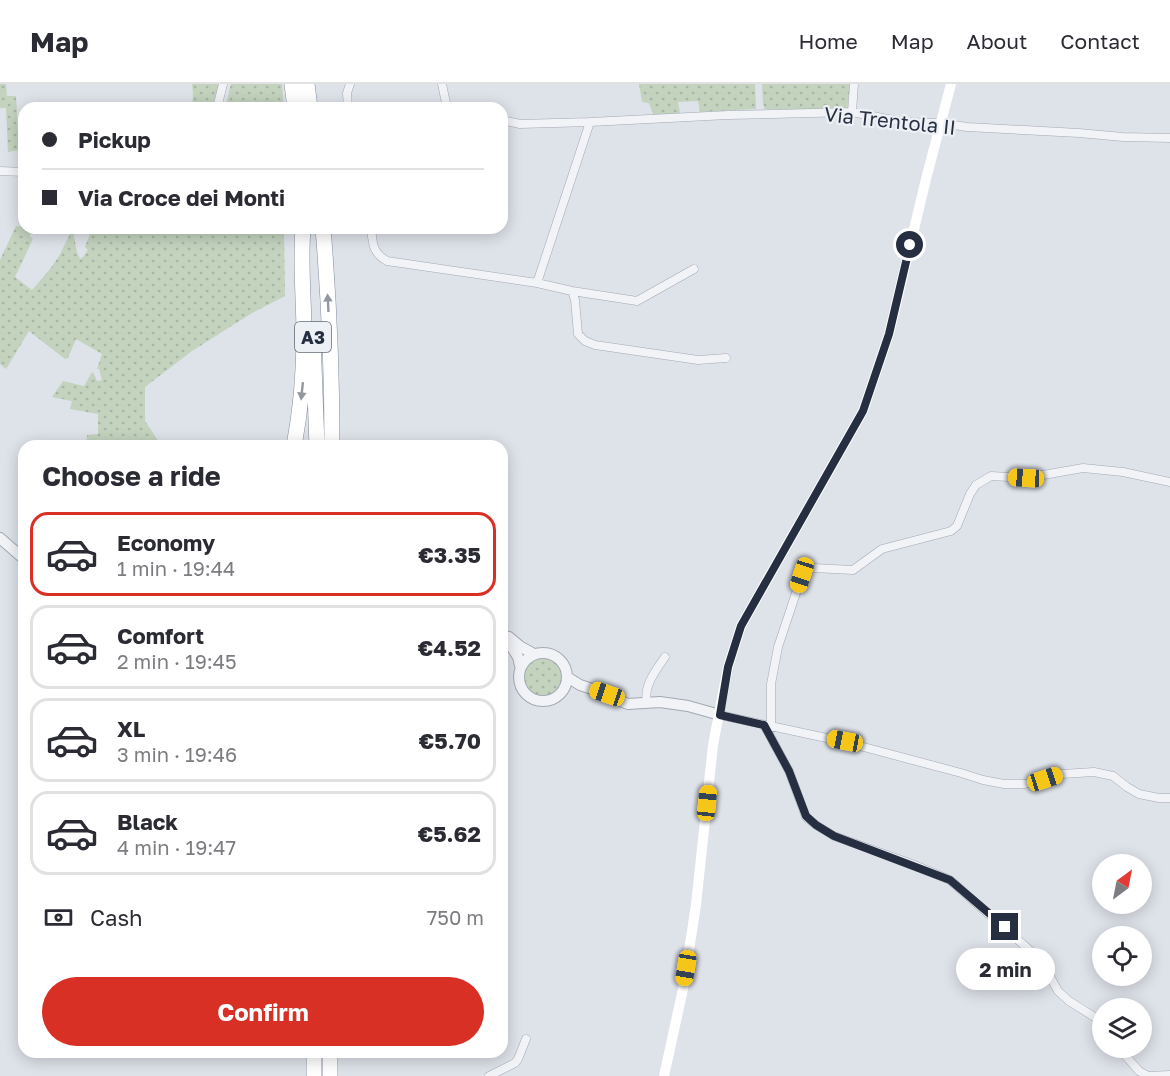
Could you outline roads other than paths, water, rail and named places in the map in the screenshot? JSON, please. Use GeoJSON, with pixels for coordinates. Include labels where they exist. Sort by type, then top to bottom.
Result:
{"type":"FeatureCollection","features":[{"type":"Feature","properties":{"kind":"highway"},"geometry":{"type":"LineString","coordinates":[[292,84],[294,102]]}},
{"type":"Feature","properties":{"kind":"highway"},"geometry":{"type":"LineString","coordinates":[[307,84],[309,102]]}},
{"type":"Feature","properties":{"kind":"highway"},"geometry":{"type":"LineString","coordinates":[[295,440],[304,371],[301,246],[303,234]]}},
{"type":"Feature","properties":{"kind":"highway","name":"A3"},"geometry":{"type":"LineString","coordinates":[[304,234],[315,370],[317,440]]}},
{"type":"Feature","properties":{"kind":"highway","name":"A3"},"geometry":{"type":"LineString","coordinates":[[322,234],[332,440]]}},
{"type":"Feature","properties":{"kind":"highway"},"geometry":{"type":"LineString","coordinates":[[314,1058],[314,1076]]}},
{"type":"Feature","properties":{"kind":"highway"},"geometry":{"type":"LineString","coordinates":[[330,1058],[330,1076]]}},
{"type":"Feature","properties":{"kind":"main road"},"geometry":{"type":"LineString","coordinates":[[664,1076],[683,989],[696,905],[713,745],[728,667],[741,626],[863,411],[889,334],[951,84]]}},
{"type":"Feature","properties":{"kind":"street"},"geometry":{"type":"LineString","coordinates":[[219,102],[224,84]]}},
{"type":"Feature","properties":{"kind":"street"},"geometry":{"type":"LineString","coordinates":[[348,102],[350,84]]}},
{"type":"Feature","properties":{"kind":"street"},"geometry":{"type":"LineString","coordinates":[[442,84],[446,102]]}},
{"type":"Feature","properties":{"kind":"street"},"geometry":{"type":"LineString","coordinates":[[852,112],[854,84]]}},
{"type":"Feature","properties":{"kind":"street","name":"Via Trentola II"},"geometry":{"type":"LineString","coordinates":[[508,121],[520,124],[590,123],[728,115],[852,112],[903,122],[1123,137],[1170,138]]}},
{"type":"Feature","properties":{"kind":"street"},"geometry":{"type":"LineString","coordinates":[[537,283],[590,123]]}},
{"type":"Feature","properties":{"kind":"street"},"geometry":{"type":"LineString","coordinates":[[0,171],[18,172]]}},
{"type":"Feature","properties":{"kind":"street"},"geometry":{"type":"LineString","coordinates":[[372,234],[374,248],[379,256],[387,261],[537,283],[637,301],[694,269]]}},
{"type":"Feature","properties":{"kind":"street"},"geometry":{"type":"LineString","coordinates":[[572,291],[578,334],[585,341],[594,345],[698,360],[726,358]]}},
{"type":"Feature","properties":{"kind":"street"},"geometry":{"type":"LineString","coordinates":[[1092,1015],[1058,991],[1043,964],[1034,954],[950,880],[834,836],[806,816],[768,725],[771,684],[778,647],[802,575],[806,570],[813,568],[853,570],[882,549],[951,531],[957,526],[976,485],[991,476],[1026,478],[1083,468],[1124,472],[1170,482]]}},
{"type":"Feature","properties":{"kind":"street"},"geometry":{"type":"LineString","coordinates":[[0,538],[18,554]]}},
{"type":"Feature","properties":{"kind":"street"},"geometry":{"type":"LineString","coordinates":[[508,637],[534,654]]}},
{"type":"Feature","properties":{"kind":"street"},"geometry":{"type":"LineString","coordinates":[[508,641],[518,657],[519,684],[524,692],[540,701],[549,700],[563,690],[567,677],[565,668],[553,654],[543,652],[534,654],[520,666]]}},
{"type":"Feature","properties":{"kind":"street"},"geometry":{"type":"LineString","coordinates":[[646,703],[647,686],[665,657]]}},
{"type":"Feature","properties":{"kind":"street"},"geometry":{"type":"LineString","coordinates":[[567,677],[580,686],[607,694],[628,704],[660,702],[688,706],[720,715],[845,741],[983,780],[1004,784],[1026,784],[1062,774],[1094,772],[1113,776],[1139,794],[1170,798]]}},
{"type":"Feature","properties":{"kind":"street"},"geometry":{"type":"LineString","coordinates":[[563,690],[580,686]]}},
{"type":"Feature","properties":{"kind":"street"},"geometry":{"type":"LineString","coordinates":[[489,1076],[515,1063],[526,1039]]}},
{"type":"Feature","properties":{"kind":"street"},"geometry":{"type":"LineString","coordinates":[[1128,1058],[1139,1071],[1148,1076],[1170,1075]]}}]}
